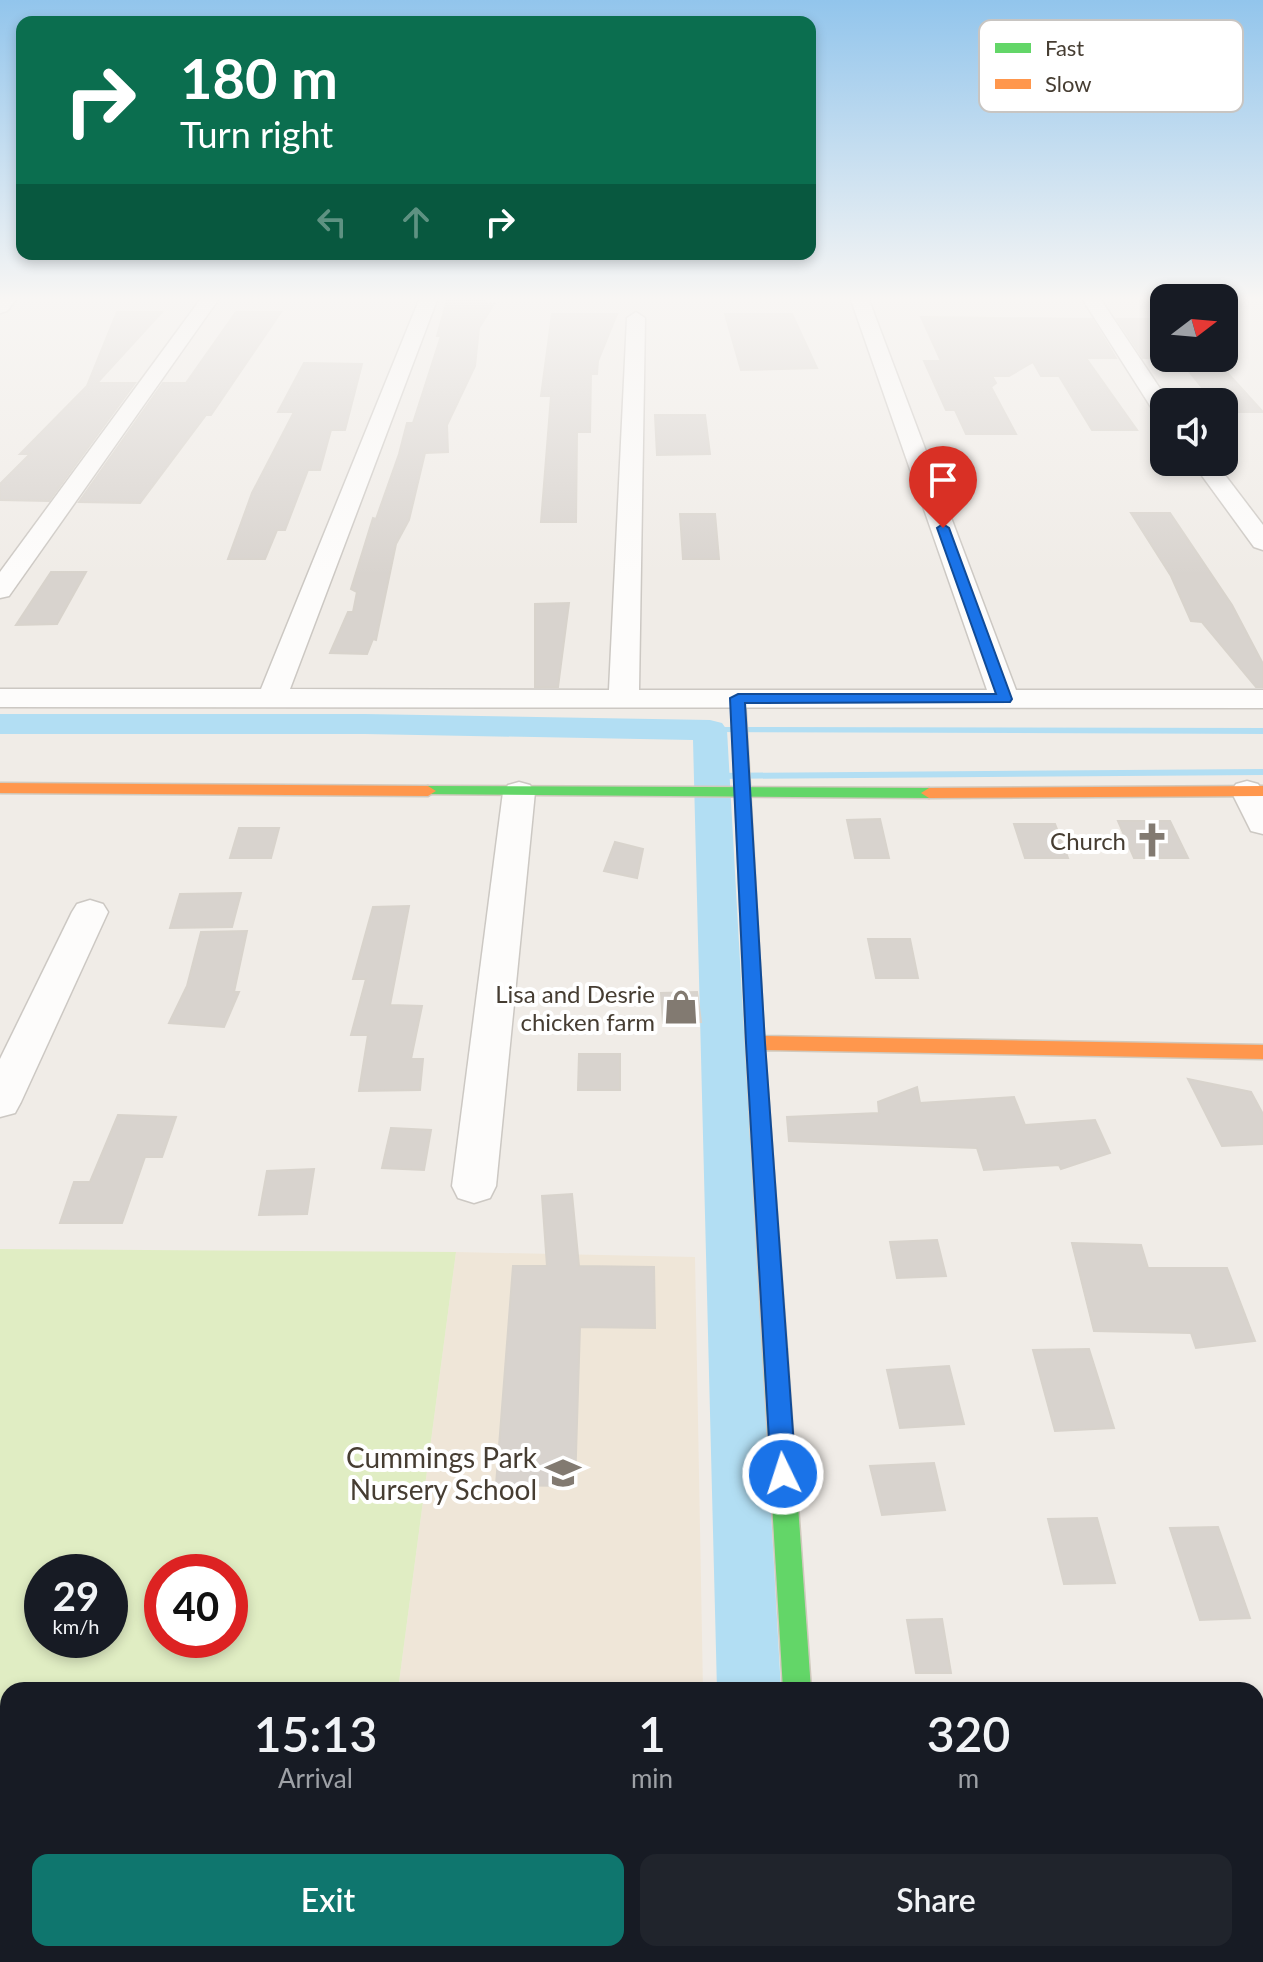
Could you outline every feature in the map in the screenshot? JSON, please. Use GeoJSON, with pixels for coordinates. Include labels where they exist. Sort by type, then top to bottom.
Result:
{"type":"FeatureCollection","features":[{"type":"Feature","properties":{"kind":"street"},"geometry":{"type":"LineString","coordinates":[[0,590],[143,392]]}},
{"type":"Feature","properties":{"kind":"street"},"geometry":{"type":"LineString","coordinates":[[272,698],[392,392]]}},
{"type":"Feature","properties":{"kind":"street"},"geometry":{"type":"LineString","coordinates":[[624,698],[634,392]]}},
{"type":"Feature","properties":{"kind":"street"},"geometry":{"type":"LineString","coordinates":[[893,392],[1005,699]]}},
{"type":"Feature","properties":{"kind":"street"},"geometry":{"type":"LineString","coordinates":[[1214,476],[1263,542]]}},
{"type":"Feature","properties":{"kind":"street"},"geometry":{"type":"LineString","coordinates":[[0,698],[1263,699]]}},
{"type":"Feature","properties":{"kind":"street"},"geometry":{"type":"LineString","coordinates":[[738,698],[755,1043],[796,1682]]}},
{"type":"Feature","properties":{"kind":"street"},"geometry":{"type":"LineString","coordinates":[[0,788],[743,794],[1255,791],[1263,824]]}},
{"type":"Feature","properties":{"kind":"street"},"geometry":{"type":"LineString","coordinates":[[474,1186],[519,792]]}},
{"type":"Feature","properties":{"kind":"street"},"geometry":{"type":"LineString","coordinates":[[0,1102],[90,912]]}},
{"type":"Feature","properties":{"kind":"street"},"geometry":{"type":"LineString","coordinates":[[755,1043],[1263,1052]]}},
{"type":"Feature","properties":{"kind":"shaded area","name":"Cummings Park Nursery School"},"geometry":{"type":"Polygon","coordinates":[[[456,1252],[695,1257],[703,1682],[399,1682],[456,1252]]]}},
{"type":"Feature","properties":{"kind":"green space"},"geometry":{"type":"Polygon","coordinates":[[[0,1249],[456,1252],[399,1682],[0,1682],[0,1249]]]}},
{"type":"Feature","properties":{"kind":"building"},"geometry":{"type":"Polygon","coordinates":[[[82,392],[129,392],[49,501],[0,500],[0,484],[30,454],[20,454],[82,392]]]}},
{"type":"Feature","properties":{"kind":"building"},"geometry":{"type":"Polygon","coordinates":[[[157,392],[227,392],[140,503],[79,502],[157,392]]]}},
{"type":"Feature","properties":{"kind":"building"},"geometry":{"type":"Polygon","coordinates":[[[289,392],[355,392],[345,430],[331,430],[320,470],[308,470],[285,530],[277,530],[265,559],[228,559],[252,493],[294,412],[278,412],[289,392]]]}},
{"type":"Feature","properties":{"kind":"building"},"geometry":{"type":"Polygon","coordinates":[[[423,392],[463,392],[447,425],[448,452],[425,453],[409,520],[396,544],[376,640],[373,639],[367,654],[330,653],[348,612],[353,612],[357,592],[351,589],[373,518],[376,519],[407,423],[413,423],[423,392]]]}},
{"type":"Feature","properties":{"kind":"building"},"geometry":{"type":"Polygon","coordinates":[[[542,392],[591,392],[590,432],[577,432],[576,522],[541,522],[551,396],[541,396],[542,392]]]}},
{"type":"Feature","properties":{"kind":"building"},"geometry":{"type":"Polygon","coordinates":[[[938,392],[993,392],[1016,434],[966,434],[955,410],[946,410],[938,392]]]}},
{"type":"Feature","properties":{"kind":"building"},"geometry":{"type":"Polygon","coordinates":[[[1069,392],[1110,392],[1137,430],[1092,430],[1069,392]]]}},
{"type":"Feature","properties":{"kind":"building"},"geometry":{"type":"Polygon","coordinates":[[[1238,392],[1244,392],[1263,412],[1238,412],[1238,392]]]}},
{"type":"Feature","properties":{"kind":"building"},"geometry":{"type":"Polygon","coordinates":[[[655,415],[705,415],[710,454],[657,455],[655,415]]]}},
{"type":"Feature","properties":{"kind":"building"},"geometry":{"type":"Polygon","coordinates":[[[1131,513],[1170,513],[1232,605],[1263,664],[1263,687],[1256,687],[1202,622],[1191,621],[1171,576],[1131,513]]]}},
{"type":"Feature","properties":{"kind":"building"},"geometry":{"type":"Polygon","coordinates":[[[680,514],[715,514],[719,559],[683,559],[680,514]]]}},
{"type":"Feature","properties":{"kind":"building"},"geometry":{"type":"Polygon","coordinates":[[[51,572],[86,572],[57,624],[16,625],[51,572]]]}},
{"type":"Feature","properties":{"kind":"building"},"geometry":{"type":"Polygon","coordinates":[[[569,603],[558,687],[535,687],[535,604],[569,603]]]}},
{"type":"Feature","properties":{"kind":"building"},"geometry":{"type":"Polygon","coordinates":[[[880,819],[889,858],[855,858],[847,820],[880,819]]]}},
{"type":"Feature","properties":{"kind":"building","name":"Church"},"geometry":{"type":"Polygon","coordinates":[[[1118,821],[1170,821],[1188,858],[1134,858],[1118,821]]]}},
{"type":"Feature","properties":{"kind":"building"},"geometry":{"type":"Polygon","coordinates":[[[1014,824],[1055,824],[1068,858],[1025,858],[1014,824]]]}},
{"type":"Feature","properties":{"kind":"building"},"geometry":{"type":"Polygon","coordinates":[[[239,828],[279,828],[271,858],[230,858],[239,828]]]}},
{"type":"Feature","properties":{"kind":"building"},"geometry":{"type":"Polygon","coordinates":[[[615,842],[643,849],[637,878],[604,871],[615,842]]]}},
{"type":"Feature","properties":{"kind":"building"},"geometry":{"type":"Polygon","coordinates":[[[241,893],[232,927],[170,928],[180,894],[241,893]]]}},
{"type":"Feature","properties":{"kind":"building"},"geometry":{"type":"Polygon","coordinates":[[[409,906],[390,1005],[422,1006],[411,1059],[423,1059],[420,1090],[359,1091],[368,1035],[351,1035],[366,979],[353,979],[373,907],[409,906]]]}},
{"type":"Feature","properties":{"kind":"building"},"geometry":{"type":"Polygon","coordinates":[[[247,931],[234,992],[239,992],[224,1027],[169,1023],[187,986],[201,932],[247,931]]]}},
{"type":"Feature","properties":{"kind":"building"},"geometry":{"type":"Polygon","coordinates":[[[868,939],[910,939],[918,978],[876,978],[868,939]]]}},
{"type":"Feature","properties":{"kind":"building","name":"Lisa and Desrie chicken farm"},"geometry":{"type":"Polygon","coordinates":[[[697,992],[701,1022],[663,1023],[661,993],[697,992]]]}},
{"type":"Feature","properties":{"kind":"building"},"geometry":{"type":"Polygon","coordinates":[[[579,1054],[620,1054],[620,1090],[578,1090],[579,1054]]]}},
{"type":"Feature","properties":{"kind":"building"},"geometry":{"type":"Polygon","coordinates":[[[1188,1079],[1251,1092],[1263,1114],[1263,1144],[1222,1146],[1188,1079]]]}},
{"type":"Feature","properties":{"kind":"building"},"geometry":{"type":"Polygon","coordinates":[[[917,1087],[920,1103],[1014,1097],[1025,1125],[1095,1120],[1110,1153],[1061,1169],[1059,1165],[984,1170],[977,1148],[789,1141],[787,1117],[879,1113],[878,1102],[917,1087]]]}},
{"type":"Feature","properties":{"kind":"building"},"geometry":{"type":"Polygon","coordinates":[[[118,1115],[176,1117],[162,1157],[145,1157],[122,1223],[60,1223],[74,1182],[90,1182],[118,1115]]]}},
{"type":"Feature","properties":{"kind":"building"},"geometry":{"type":"Polygon","coordinates":[[[391,1128],[431,1130],[424,1170],[382,1168],[391,1128]]]}},
{"type":"Feature","properties":{"kind":"building"},"geometry":{"type":"Polygon","coordinates":[[[314,1169],[307,1214],[259,1215],[267,1171],[314,1169]]]}},
{"type":"Feature","properties":{"kind":"building"},"geometry":{"type":"Polygon","coordinates":[[[572,1194],[579,1266],[654,1267],[655,1328],[580,1327],[575,1486],[496,1485],[513,1266],[547,1266],[542,1196],[572,1194]]]}},
{"type":"Feature","properties":{"kind":"building"},"geometry":{"type":"Polygon","coordinates":[[[937,1240],[946,1276],[897,1278],[890,1242],[937,1240]]]}},
{"type":"Feature","properties":{"kind":"building"},"geometry":{"type":"Polygon","coordinates":[[[1072,1243],[1141,1245],[1148,1268],[1227,1268],[1255,1341],[1196,1348],[1191,1333],[1094,1331],[1072,1243]]]}},
{"type":"Feature","properties":{"kind":"building"},"geometry":{"type":"Polygon","coordinates":[[[1089,1349],[1114,1428],[1055,1431],[1033,1350],[1089,1349]]]}},
{"type":"Feature","properties":{"kind":"building"},"geometry":{"type":"Polygon","coordinates":[[[949,1366],[964,1424],[900,1428],[887,1370],[949,1366]]]}},
{"type":"Feature","properties":{"kind":"building"},"geometry":{"type":"Polygon","coordinates":[[[934,1463],[945,1510],[882,1515],[870,1466],[934,1463]]]}},
{"type":"Feature","properties":{"kind":"building"},"geometry":{"type":"Polygon","coordinates":[[[1097,1518],[1115,1583],[1064,1584],[1048,1519],[1097,1518]]]}},
{"type":"Feature","properties":{"kind":"building"},"geometry":{"type":"Polygon","coordinates":[[[1218,1527],[1250,1618],[1200,1620],[1170,1528],[1218,1527]]]}},
{"type":"Feature","properties":{"kind":"building"},"geometry":{"type":"Polygon","coordinates":[[[942,1619],[951,1673],[916,1673],[907,1620],[942,1619]]]}},
{"type":"Feature","properties":{"kind":"waterway"},"geometry":{"type":"LineString","coordinates":[[0,724],[365,724],[710,730],[749,1682]]}},
{"type":"Feature","properties":{"kind":"waterway"},"geometry":{"type":"LineString","coordinates":[[710,730],[1263,731]]}},
{"type":"Feature","properties":{"kind":"waterway"},"geometry":{"type":"LineString","coordinates":[[712,776],[1263,772]]}},
{"type":"Feature","properties":{"kind":"traffic: fast"},"geometry":{"type":"LineString","coordinates":[[428,791],[929,793]]}},
{"type":"Feature","properties":{"kind":"traffic: fast"},"geometry":{"type":"LineString","coordinates":[[775,1349],[796,1682]]}},
{"type":"Feature","properties":{"kind":"traffic: slow"},"geometry":{"type":"LineString","coordinates":[[738,698],[755,1043],[775,1349]]}},
{"type":"Feature","properties":{"kind":"traffic: slow"},"geometry":{"type":"LineString","coordinates":[[0,788],[428,791]]}},
{"type":"Feature","properties":{"kind":"traffic: slow"},"geometry":{"type":"LineString","coordinates":[[929,793],[1263,791]]}},
{"type":"Feature","properties":{"kind":"traffic: slow"},"geometry":{"type":"LineString","coordinates":[[755,1043],[1263,1052]]}},
{"type":"Feature","properties":{"kind":"place","name":"Church"},"geometry":{"type":"Point","coordinates":[1152,840]}},
{"type":"Feature","properties":{"kind":"place","name":"Lisa and Desrie chicken farm"},"geometry":{"type":"Point","coordinates":[681,1007]}},
{"type":"Feature","properties":{"kind":"place","name":"Cummings Park Nursery School"},"geometry":{"type":"Point","coordinates":[563,1473]}},
{"type":"Feature","properties":{"kind":"route"},"geometry":{"type":"LineString","coordinates":[[783,1474],[755,1043],[738,698],[1005,699],[943,528]]}}]}
